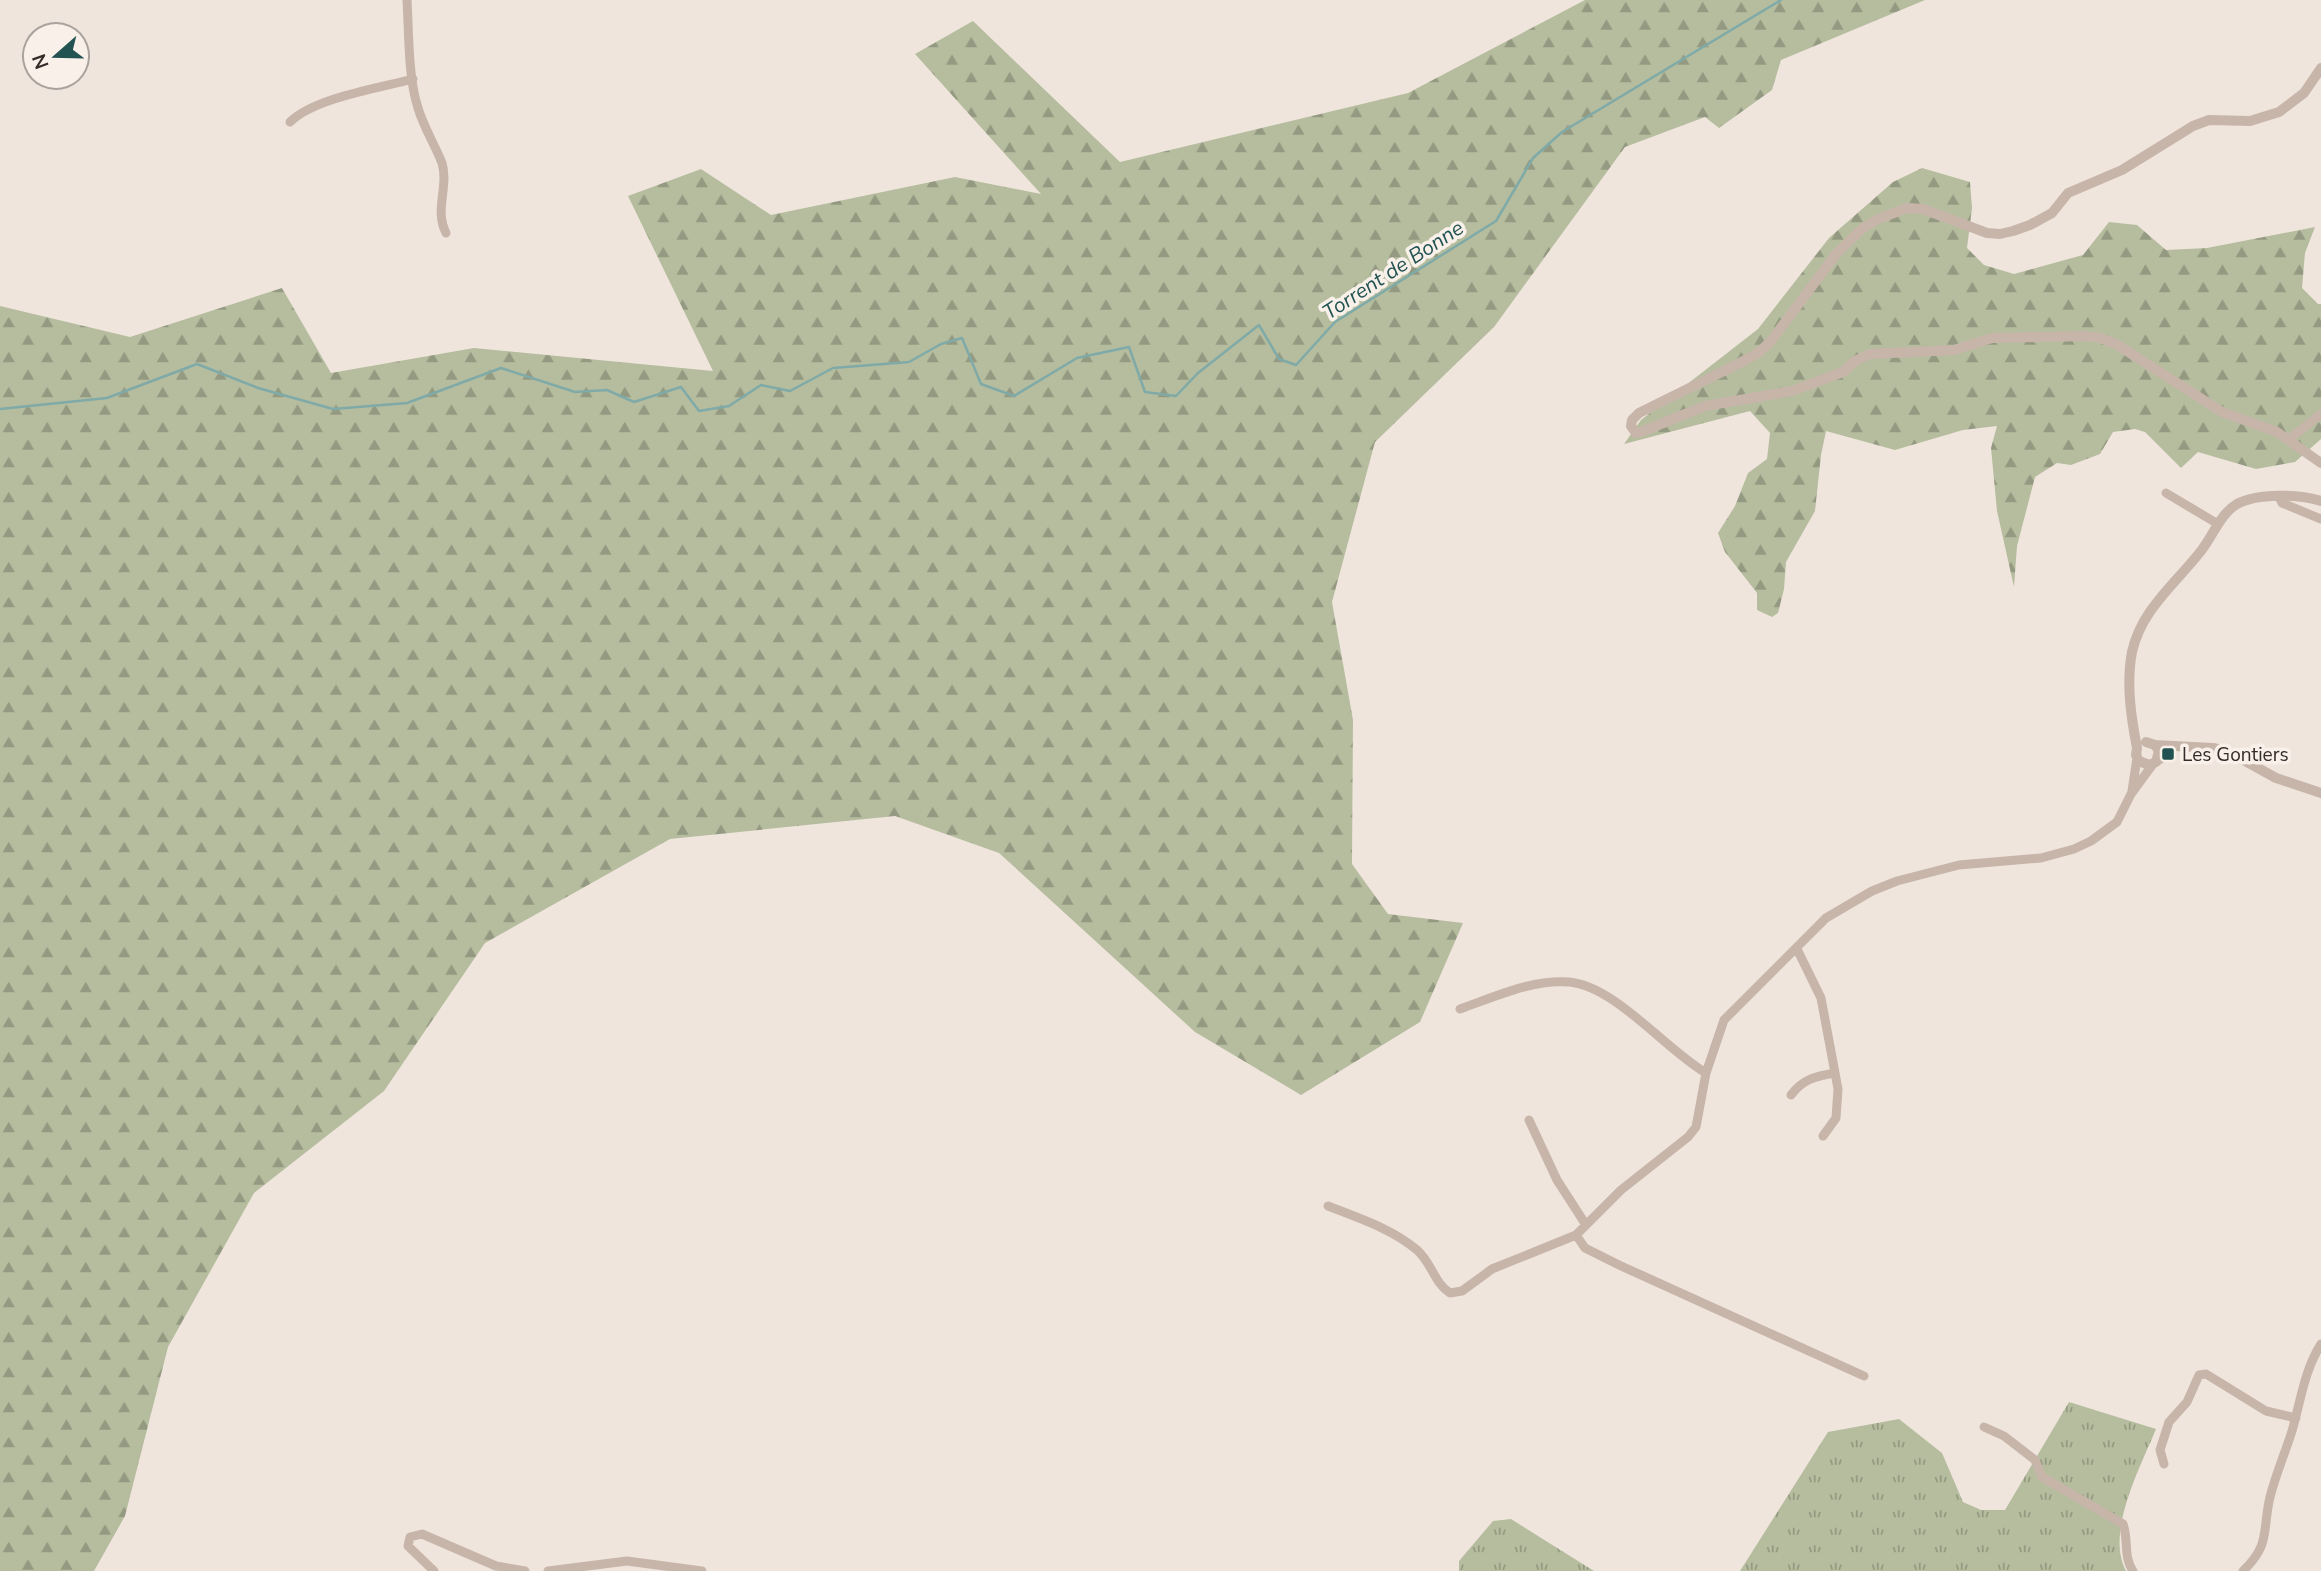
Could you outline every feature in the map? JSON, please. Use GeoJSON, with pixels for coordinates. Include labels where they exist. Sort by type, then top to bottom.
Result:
{"type":"FeatureCollection","features":[{"type":"Feature","properties":{"kind":"street"},"geometry":{"type":"LineString","coordinates":[[407,0],[416,106],[442,163],[440,212],[446,233]]}},
{"type":"Feature","properties":{"kind":"street"},"geometry":{"type":"LineString","coordinates":[[2321,68],[2304,93],[2279,112],[2250,121],[2209,120],[2193,127],[2122,170],[2068,193],[2052,213],[2013,231],[1987,233],[1923,209],[1907,208],[1878,219],[1863,228],[1836,254],[1771,341],[1758,353],[1692,389],[1639,413],[1632,420],[1633,430],[1641,432],[1706,406],[1792,391],[1843,372],[1855,361],[1870,354],[1954,350],[1992,338],[2086,336],[2116,344],[2222,412],[2277,432],[2321,463]]}},
{"type":"Feature","properties":{"kind":"street"},"geometry":{"type":"LineString","coordinates":[[290,122],[300,112],[315,105],[413,79]]}},
{"type":"Feature","properties":{"kind":"street"},"geometry":{"type":"LineString","coordinates":[[2288,440],[2321,414]]}},
{"type":"Feature","properties":{"kind":"street"},"geometry":{"type":"LineString","coordinates":[[2166,493],[2218,524]]}},
{"type":"Feature","properties":{"kind":"street"},"geometry":{"type":"LineString","coordinates":[[2278,496],[2282,503],[2321,519]]}},
{"type":"Feature","properties":{"kind":"street"},"geometry":{"type":"LineString","coordinates":[[2188,747],[2168,754],[2154,763],[2142,764],[2144,748],[2133,717],[2129,677],[2133,649],[2156,602],[2204,547],[2218,524],[2236,504],[2278,496],[2306,496],[2321,501]]}},
{"type":"Feature","properties":{"kind":"street"},"geometry":{"type":"LineString","coordinates":[[2144,748],[2188,747],[2227,751],[2276,778],[2321,793]]}},
{"type":"Feature","properties":{"kind":"street"},"geometry":{"type":"LineString","coordinates":[[1328,1206],[1375,1224],[1419,1251],[1439,1286],[1450,1293],[1462,1291],[1506,1262],[1576,1235],[1621,1190],[1671,1152],[1696,1127],[1706,1073],[1724,1020],[1797,949],[1808,934],[1840,908],[1897,881],[1959,866],[2041,858],[2074,849],[2091,841],[2117,822],[2132,794],[2159,755],[2144,748]]}},
{"type":"Feature","properties":{"kind":"street"},"geometry":{"type":"LineString","coordinates":[[2132,794],[2144,748]]}},
{"type":"Feature","properties":{"kind":"street"},"geometry":{"type":"LineString","coordinates":[[1797,949],[1821,998],[1838,1090],[1836,1118],[1823,1136]]}},
{"type":"Feature","properties":{"kind":"street"},"geometry":{"type":"LineString","coordinates":[[1460,1009],[1517,988],[1568,982],[1586,986],[1602,993],[1706,1073]]}},
{"type":"Feature","properties":{"kind":"street"},"geometry":{"type":"LineString","coordinates":[[1791,1095],[1800,1084],[1815,1076],[1835,1073]]}},
{"type":"Feature","properties":{"kind":"street"},"geometry":{"type":"LineString","coordinates":[[1530,1120],[1557,1180],[1586,1225]]}},
{"type":"Feature","properties":{"kind":"street"},"geometry":{"type":"LineString","coordinates":[[1576,1235],[1585,1248],[1619,1265],[1864,1376]]}},
{"type":"Feature","properties":{"kind":"street"},"geometry":{"type":"LineString","coordinates":[[2243,1571],[2262,1546],[2274,1484],[2296,1418],[2307,1370],[2321,1344]]}},
{"type":"Feature","properties":{"kind":"street"},"geometry":{"type":"LineString","coordinates":[[2164,1464],[2160,1450],[2169,1422],[2187,1402],[2199,1375],[2206,1374],[2266,1411],[2296,1418]]}},
{"type":"Feature","properties":{"kind":"street"},"geometry":{"type":"LineString","coordinates":[[1984,1427],[2004,1436],[2035,1460],[2042,1477],[2123,1524],[2126,1532],[2126,1557],[2133,1571]]}},
{"type":"Feature","properties":{"kind":"street"},"geometry":{"type":"LineString","coordinates":[[434,1571],[408,1546],[410,1536],[422,1534],[496,1566],[525,1571]]}},
{"type":"Feature","properties":{"kind":"street"},"geometry":{"type":"LineString","coordinates":[[548,1571],[627,1560],[702,1571]]}},
{"type":"Feature","properties":{"kind":"green space"},"geometry":{"type":"Polygon","coordinates":[[[1585,0],[1925,0],[1781,60],[1772,90],[1719,128],[1705,117],[1625,147],[1494,327],[1375,442],[1332,602],[1353,720],[1352,864],[1388,914],[1463,923],[1420,1022],[1301,1095],[1195,1032],[999,853],[895,816],[670,839],[485,943],[384,1091],[254,1193],[168,1347],[125,1516],[94,1571],[0,1571],[0,306],[130,337],[282,288],[331,373],[474,348],[713,371],[628,196],[701,169],[771,215],[955,177],[1041,194],[915,54],[973,21],[1120,162],[1408,93],[1585,0]]]}},
{"type":"Feature","properties":{"kind":"green space"},"geometry":{"type":"Polygon","coordinates":[[[1922,168],[1970,182],[1972,208],[1967,248],[1984,265],[2014,274],[2083,255],[2109,222],[2137,225],[2166,250],[2207,248],[2315,227],[2305,253],[2302,288],[2321,304],[2321,439],[2295,462],[2256,469],[2198,452],[2181,468],[2145,432],[2135,429],[2113,432],[2100,454],[2071,465],[2057,463],[2035,477],[2017,546],[2014,587],[1997,511],[1991,448],[1997,426],[1963,430],[1895,450],[1826,431],[1815,511],[1786,562],[1784,589],[1778,613],[1772,617],[1757,610],[1757,593],[1725,552],[1718,533],[1735,506],[1748,473],[1767,459],[1770,433],[1750,411],[1624,444],[1641,420],[1758,329],[1829,238],[1893,182],[1922,168]]]}},
{"type":"Feature","properties":{"kind":"green space"},"geometry":{"type":"Polygon","coordinates":[[[2069,1402],[2156,1429],[2134,1480],[2122,1519],[2121,1555],[2126,1571],[1740,1571],[1828,1432],[1899,1419],[1942,1453],[1963,1502],[1981,1510],[2005,1510],[2069,1402]]]}},
{"type":"Feature","properties":{"kind":"green space"},"geometry":{"type":"Polygon","coordinates":[[[1511,1519],[1594,1571],[1459,1571],[1459,1561],[1493,1521],[1511,1519]]]}},
{"type":"Feature","properties":{"kind":"waterway","name":"Torrent de Bonne"},"geometry":{"type":"LineString","coordinates":[[0,409],[107,398],[197,364],[258,388],[333,409],[407,403],[501,368],[575,392],[607,390],[634,402],[681,387],[699,411],[729,406],[761,385],[790,391],[833,368],[909,362],[941,344],[962,338],[981,384],[1014,396],[1077,358],[1129,347],[1145,392],[1176,396],[1198,373],[1259,325],[1279,359],[1296,365],[1335,322],[1496,221],[1533,158],[1562,132],[1781,0]]}},
{"type":"Feature","properties":{"kind":"place","name":"Les Gontiers"},"geometry":{"type":"Point","coordinates":[2168,754]}}]}
